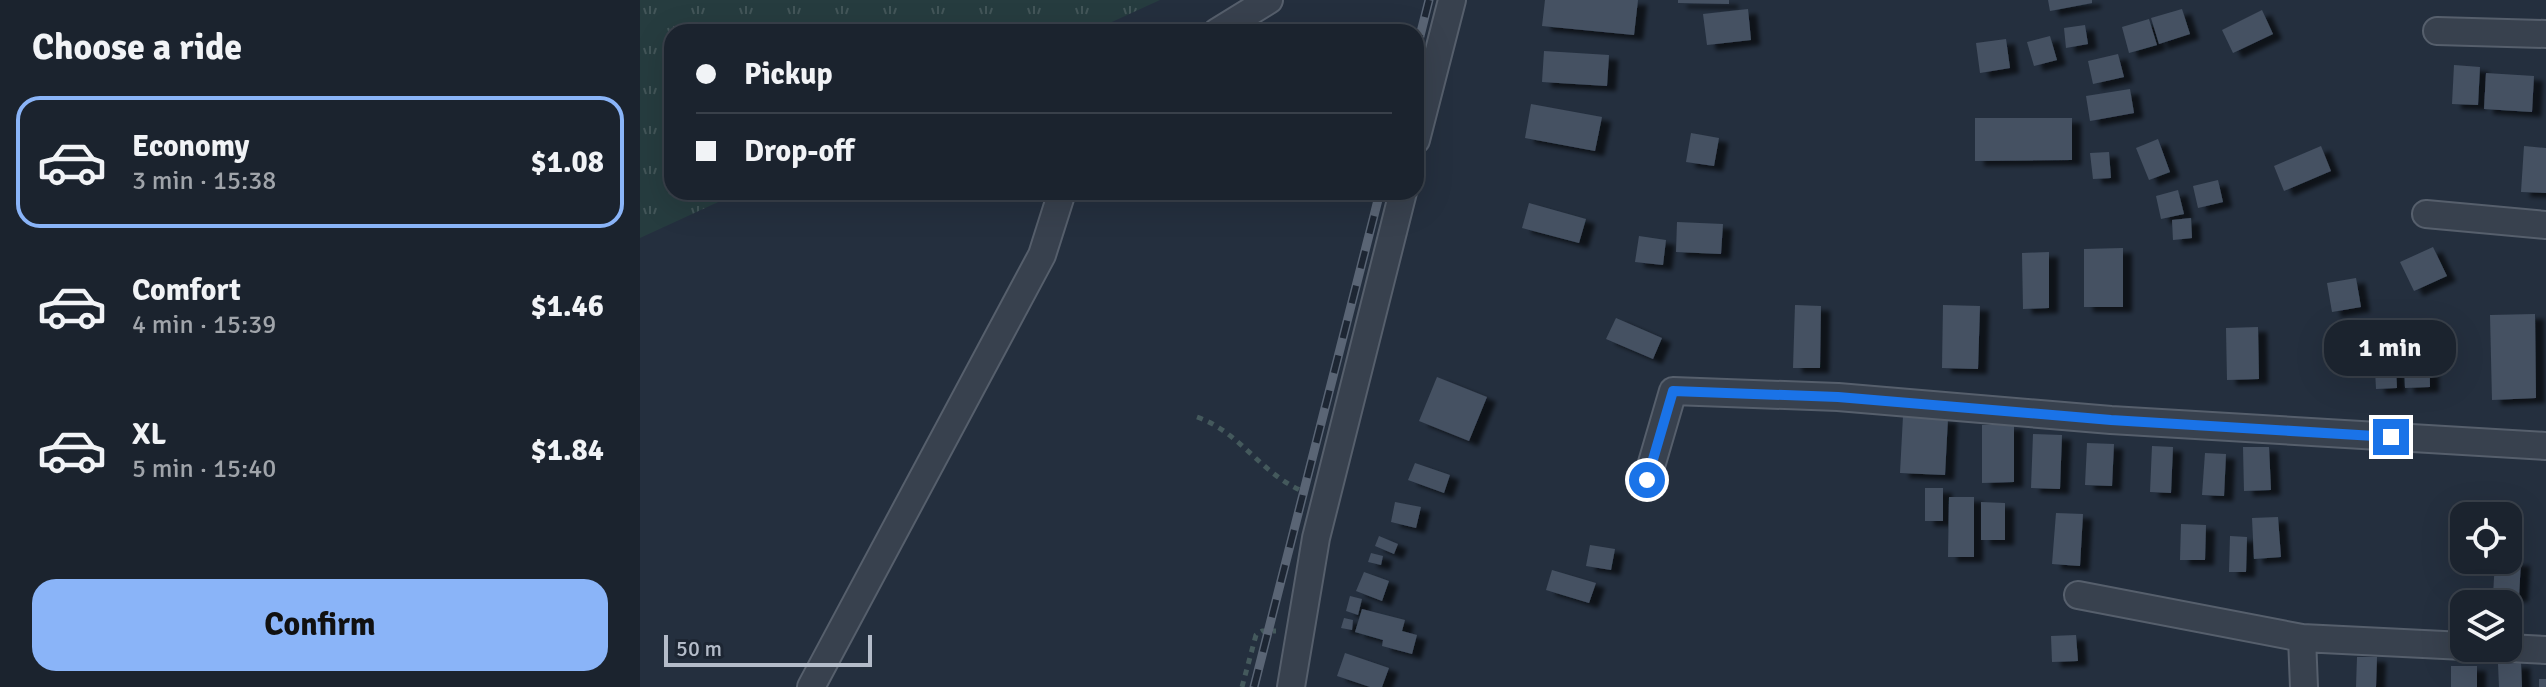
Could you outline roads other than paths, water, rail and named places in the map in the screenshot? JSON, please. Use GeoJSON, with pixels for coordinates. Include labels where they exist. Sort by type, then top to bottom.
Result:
{"type":"FeatureCollection","features":[{"type":"Feature","properties":{"kind":"street"},"geometry":{"type":"LineString","coordinates":[[1230,24],[1269,0]]}},
{"type":"Feature","properties":{"kind":"street"},"geometry":{"type":"LineString","coordinates":[[1424,109],[1452,0]]}},
{"type":"Feature","properties":{"kind":"street"},"geometry":{"type":"LineString","coordinates":[[2437,31],[2546,34]]}},
{"type":"Feature","properties":{"kind":"street"},"geometry":{"type":"LineString","coordinates":[[811,687],[1042,255],[1059,200]]}},
{"type":"Feature","properties":{"kind":"street"},"geometry":{"type":"LineString","coordinates":[[1291,687],[1325,500],[1401,200]]}},
{"type":"Feature","properties":{"kind":"street"},"geometry":{"type":"LineString","coordinates":[[2426,214],[2546,225]]}},
{"type":"Feature","properties":{"kind":"street"},"geometry":{"type":"LineString","coordinates":[[1647,480],[1673,391],[1838,397],[2111,420],[2546,446]]}},
{"type":"Feature","properties":{"kind":"street"},"geometry":{"type":"LineString","coordinates":[[2078,595],[2302,638],[2450,645]]}},
{"type":"Feature","properties":{"kind":"street"},"geometry":{"type":"LineString","coordinates":[[2302,638],[2304,687]]}},
{"type":"Feature","properties":{"kind":"street"},"geometry":{"type":"LineString","coordinates":[[2522,649],[2546,650]]}},
{"type":"Feature","properties":{"kind":"railway"},"geometry":{"type":"LineString","coordinates":[[1423,24],[1429,0]]}},
{"type":"Feature","properties":{"kind":"railway"},"geometry":{"type":"LineString","coordinates":[[1254,687],[1378,200]]}}]}
